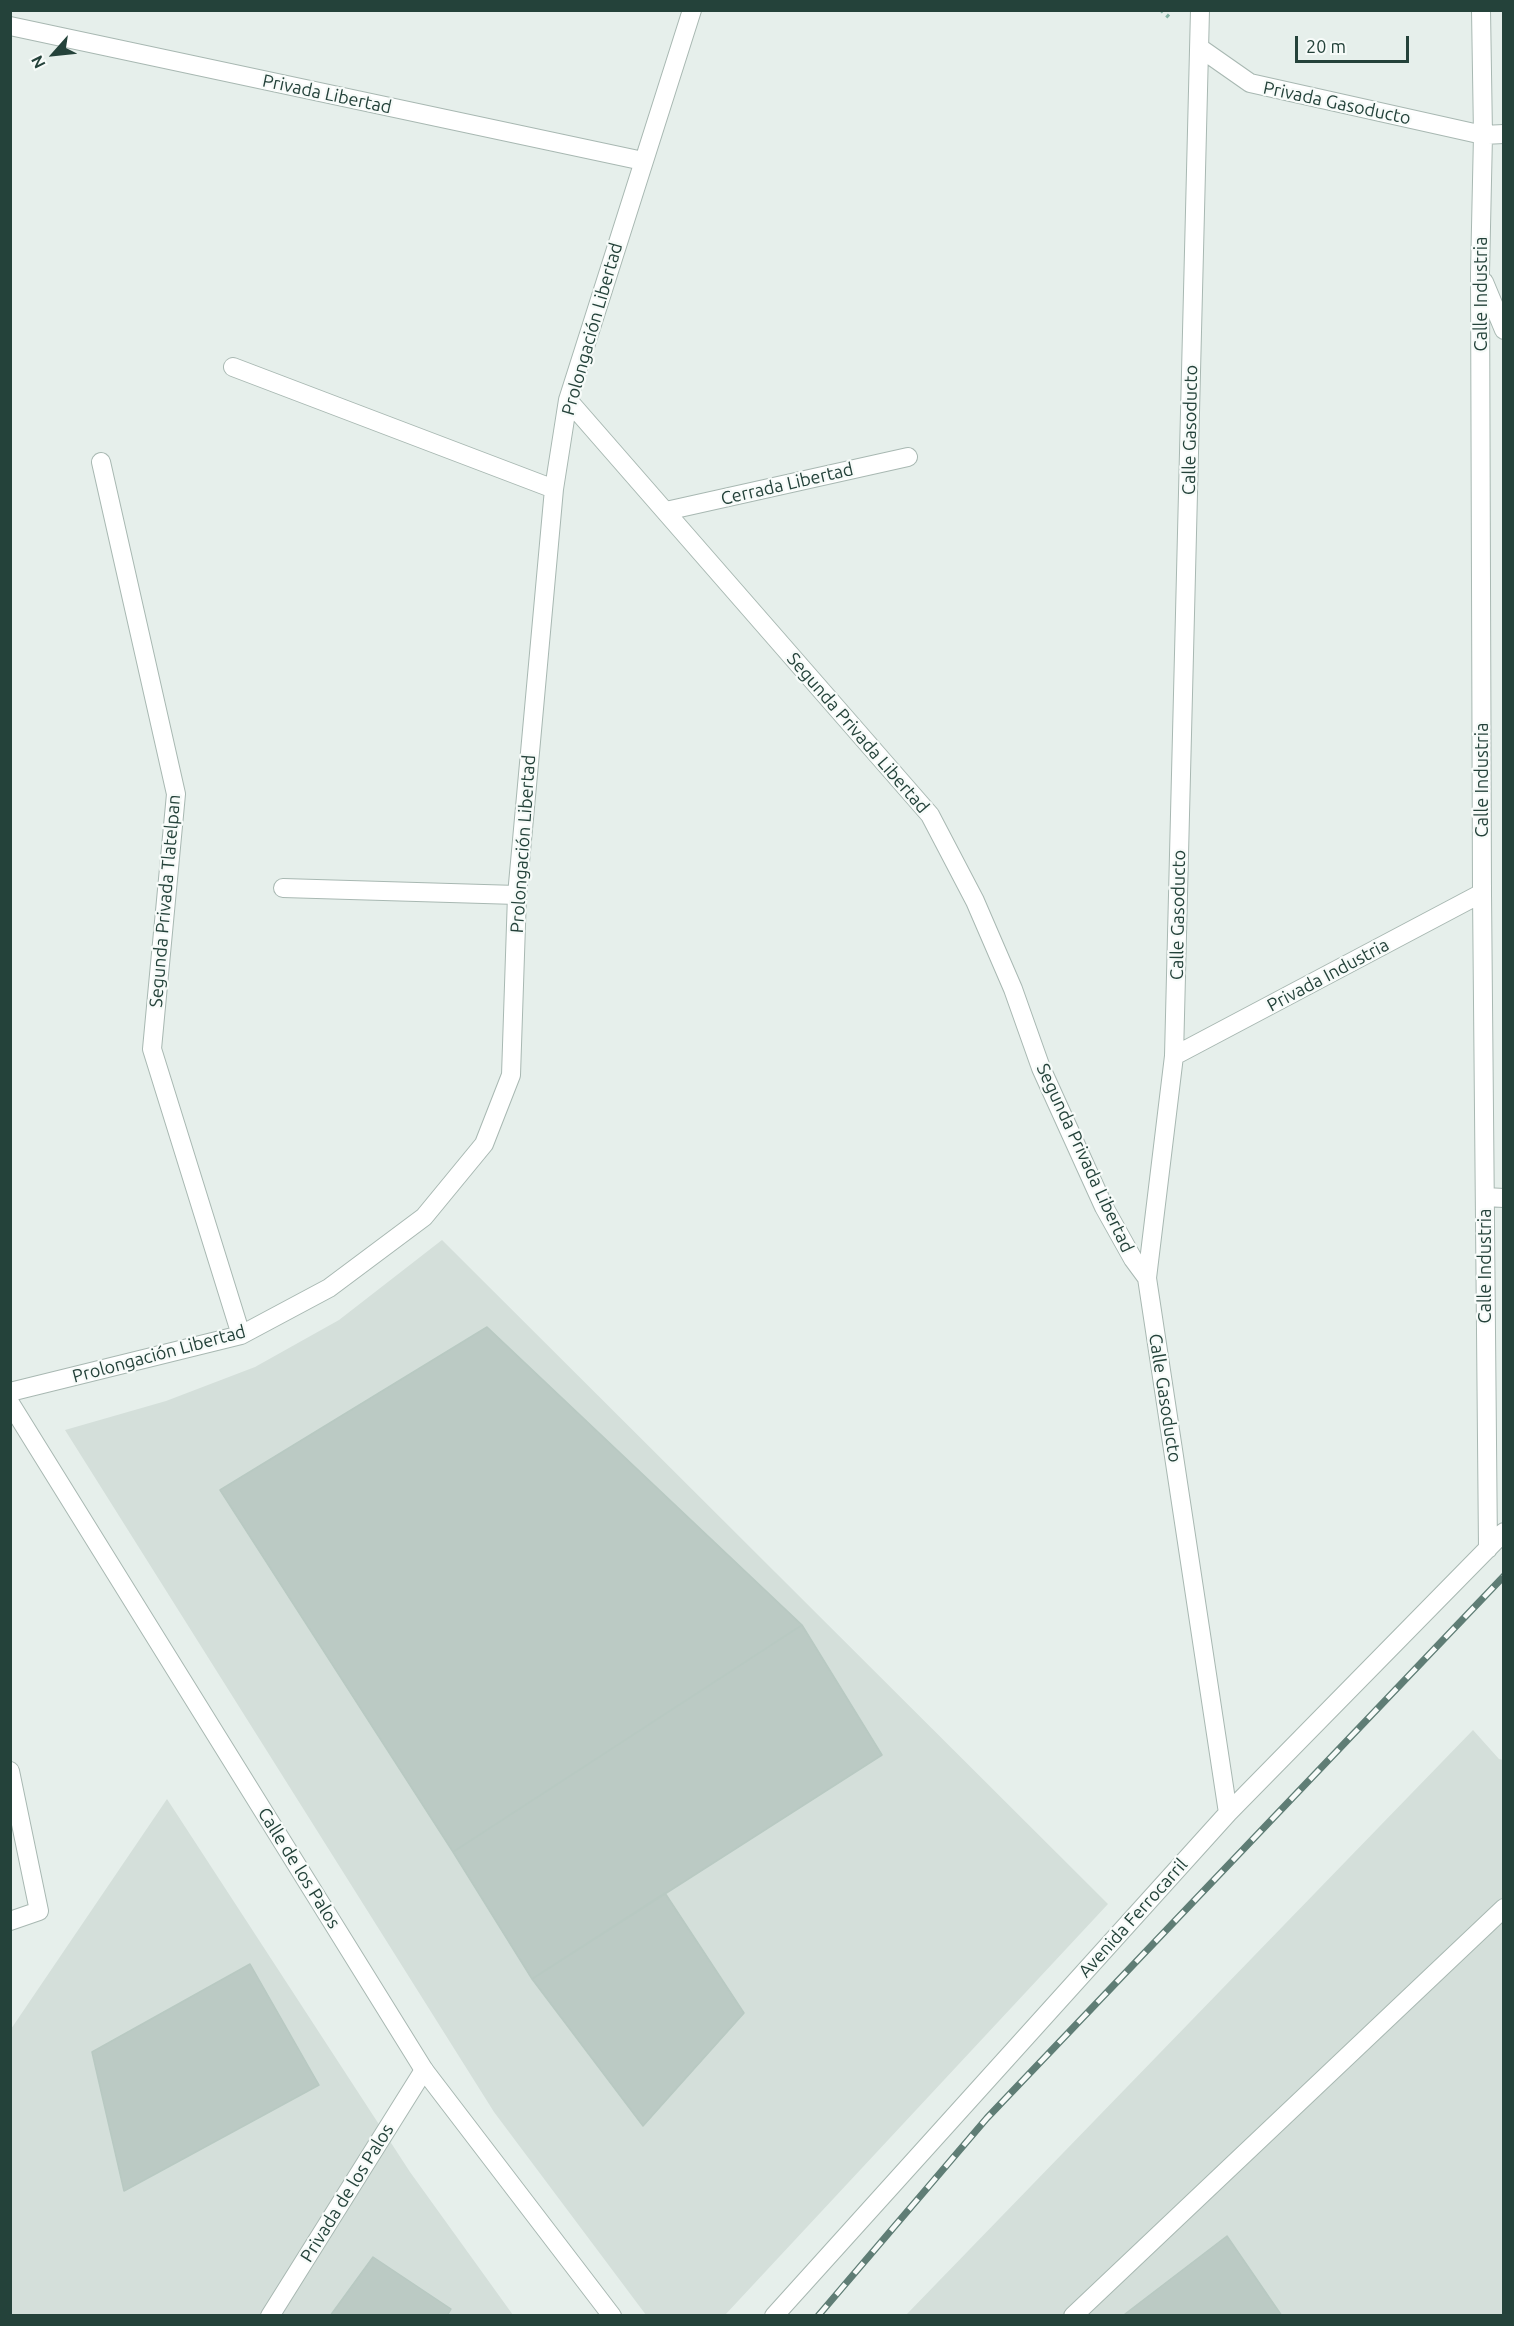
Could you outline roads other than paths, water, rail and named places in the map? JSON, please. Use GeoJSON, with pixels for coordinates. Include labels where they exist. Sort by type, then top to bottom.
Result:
{"type":"FeatureCollection","features":[{"type":"Feature","properties":{"kind":"street","name":"Prolongación Libertad"},"geometry":{"type":"LineString","coordinates":[[10,1392],[241,1335],[329,1288],[424,1216],[484,1144],[511,1075],[517,895],[554,489],[568,400],[692,10]]}},
{"type":"Feature","properties":{"kind":"street","name":"Calle Gasoducto"},"geometry":{"type":"LineString","coordinates":[[1200,10],[1174,1056],[1147,1278],[1228,1813]]}},
{"type":"Feature","properties":{"kind":"street","name":"Calle Industria"},"geometry":{"type":"LineString","coordinates":[[1481,10],[1483,135],[1480,273],[1482,893],[1488,1549]]}},
{"type":"Feature","properties":{"kind":"street","name":"Privada Libertad"},"geometry":{"type":"LineString","coordinates":[[10,26],[643,161]]}},
{"type":"Feature","properties":{"kind":"street","name":"Privada Gasoducto"},"geometry":{"type":"LineString","coordinates":[[1200,48],[1250,83],[1483,135],[1503,134]]}},
{"type":"Feature","properties":{"kind":"street"},"geometry":{"type":"LineString","coordinates":[[1480,273],[1503,330]]}},
{"type":"Feature","properties":{"kind":"street"},"geometry":{"type":"LineString","coordinates":[[232,367],[554,489]]}},
{"type":"Feature","properties":{"kind":"street","name":"Segunda Privada Libertad"},"geometry":{"type":"LineString","coordinates":[[568,400],[930,815],[975,901],[1012,989],[1041,1068],[1104,1207],[1132,1259],[1147,1278]]}},
{"type":"Feature","properties":{"kind":"street","name":"Cerrada Libertad"},"geometry":{"type":"LineString","coordinates":[[666,511],[908,457]]}},
{"type":"Feature","properties":{"kind":"street","name":"Segunda Privada Tlatelpan"},"geometry":{"type":"LineString","coordinates":[[102,462],[176,794],[152,1049],[241,1335]]}},
{"type":"Feature","properties":{"kind":"street"},"geometry":{"type":"LineString","coordinates":[[283,888],[517,895]]}},
{"type":"Feature","properties":{"kind":"street","name":"Privada Industria"},"geometry":{"type":"LineString","coordinates":[[1174,1056],[1482,893]]}},
{"type":"Feature","properties":{"kind":"street"},"geometry":{"type":"LineString","coordinates":[[1485,1197],[1503,1198]]}},
{"type":"Feature","properties":{"kind":"street","name":"Calle de los Palos"},"geometry":{"type":"LineString","coordinates":[[10,1403],[424,2070],[612,2316]]}},
{"type":"Feature","properties":{"kind":"street","name":"Avenida Ferrocarril"},"geometry":{"type":"LineString","coordinates":[[774,2316],[1228,1813],[1503,1532]]}},
{"type":"Feature","properties":{"kind":"street"},"geometry":{"type":"LineString","coordinates":[[10,1771],[39,1911],[10,1921]]}},
{"type":"Feature","properties":{"kind":"street"},"geometry":{"type":"LineString","coordinates":[[1072,2316],[1503,1908]]}},
{"type":"Feature","properties":{"kind":"street","name":"Privada de los Palos"},"geometry":{"type":"LineString","coordinates":[[270,2316],[424,2070]]}},
{"type":"Feature","properties":{"kind":"railway"},"geometry":{"type":"LineString","coordinates":[[818,2316],[987,2118],[1504,1576]]}}]}
